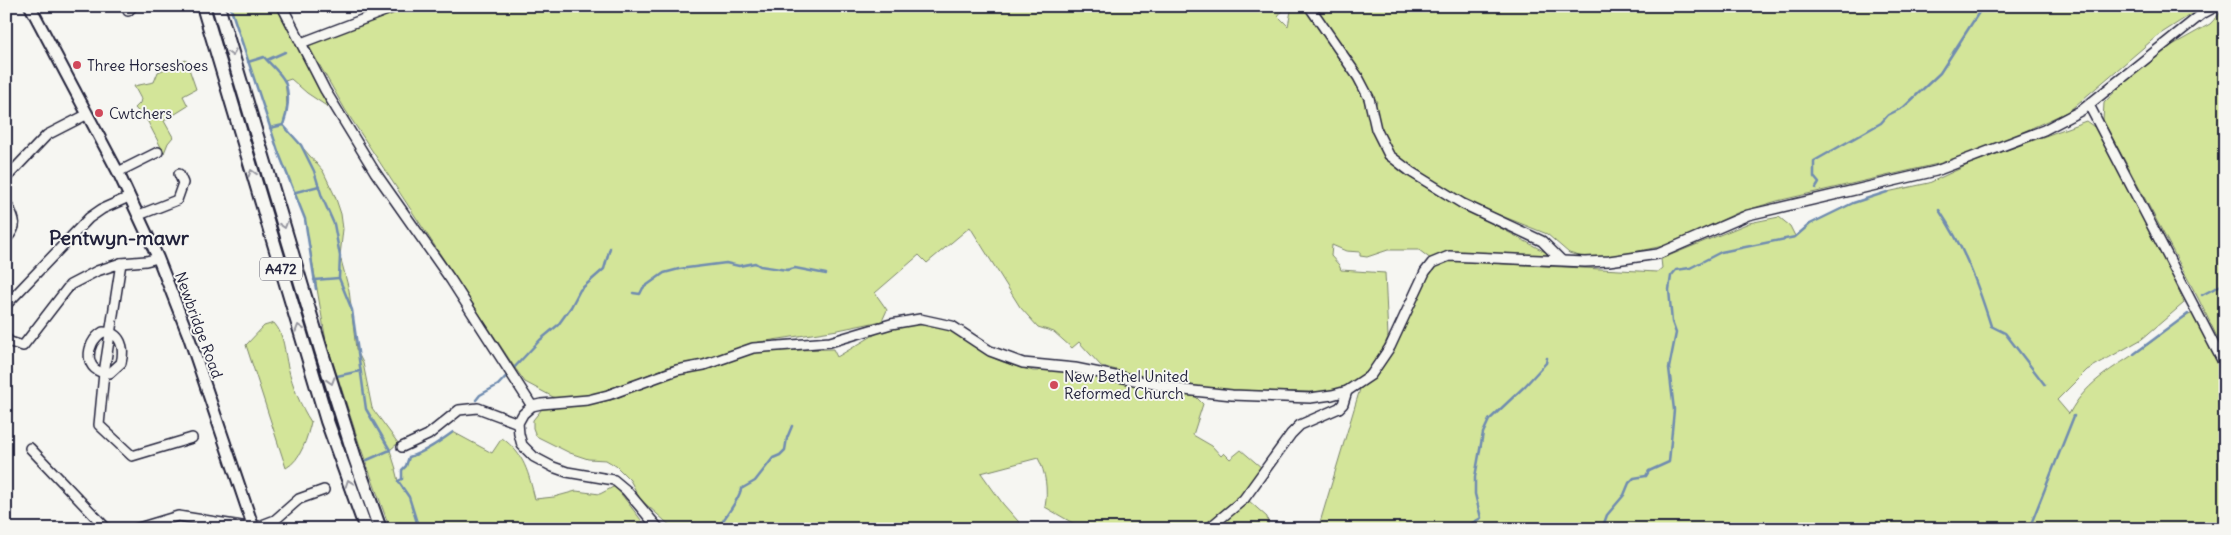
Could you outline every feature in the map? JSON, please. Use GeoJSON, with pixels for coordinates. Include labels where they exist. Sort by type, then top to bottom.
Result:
{"type":"FeatureCollection","features":[{"type":"Feature","properties":{"kind":"main road","name":"A472"},"geometry":{"type":"LineString","coordinates":[[203,6],[327,421],[366,529]]}},
{"type":"Feature","properties":{"kind":"main road","name":"A472"},"geometry":{"type":"LineString","coordinates":[[218,6],[324,359],[380,529]]}},
{"type":"Feature","properties":{"kind":"street","name":"Newbridge Road"},"geometry":{"type":"LineString","coordinates":[[30,6],[86,115],[118,172],[158,258],[189,337],[254,528]]}},
{"type":"Feature","properties":{"kind":"street"},"geometry":{"type":"LineString","coordinates":[[282,6],[325,90],[375,172],[451,280],[532,406]]}},
{"type":"Feature","properties":{"kind":"street"},"geometry":{"type":"LineString","coordinates":[[301,43],[398,6]]}},
{"type":"Feature","properties":{"kind":"street"},"geometry":{"type":"LineString","coordinates":[[1309,6],[1358,77],[1368,98],[1376,128],[1389,155],[1411,172],[1463,204],[1542,241],[1560,260]]}},
{"type":"Feature","properties":{"kind":"street"},"geometry":{"type":"LineString","coordinates":[[659,529],[626,490],[614,480],[560,470],[534,457],[522,445],[519,434],[518,423],[523,414],[532,406],[608,396],[677,370],[704,365],[753,348],[830,342],[890,324],[920,319],[952,326],[990,351],[1022,363],[1093,371],[1184,390],[1232,395],[1310,398],[1347,391],[1371,376],[1381,362],[1424,272],[1432,263],[1449,256],[1608,261],[1658,254],[1748,215],[1936,171],[2044,130],[2089,105],[2189,24],[2216,6]]}},
{"type":"Feature","properties":{"kind":"street"},"geometry":{"type":"LineString","coordinates":[[2089,105],[2225,366]]}},
{"type":"Feature","properties":{"kind":"street"},"geometry":{"type":"LineString","coordinates":[[6,178],[47,135],[86,115]]}},
{"type":"Feature","properties":{"kind":"street"},"geometry":{"type":"LineString","coordinates":[[118,172],[158,152]]}},
{"type":"Feature","properties":{"kind":"street"},"geometry":{"type":"LineString","coordinates":[[139,215],[177,200],[182,183],[179,174]]}},
{"type":"Feature","properties":{"kind":"street"},"geometry":{"type":"LineString","coordinates":[[6,305],[89,218],[102,209],[129,197]]}},
{"type":"Feature","properties":{"kind":"street"},"geometry":{"type":"LineString","coordinates":[[6,202],[16,221],[14,229],[6,239]]}},
{"type":"Feature","properties":{"kind":"street"},"geometry":{"type":"LineString","coordinates":[[6,338],[10,342],[23,346],[70,285],[97,271],[121,263],[146,262],[158,258]]}},
{"type":"Feature","properties":{"kind":"street"},"geometry":{"type":"LineString","coordinates":[[121,263],[104,373],[99,425],[132,456],[192,438]]}},
{"type":"Feature","properties":{"kind":"street"},"geometry":{"type":"LineString","coordinates":[[110,332],[119,338],[123,355],[121,363],[116,370],[104,373],[97,370],[92,364],[90,348],[98,335],[110,332]]}},
{"type":"Feature","properties":{"kind":"street"},"geometry":{"type":"LineString","coordinates":[[1208,529],[1244,498],[1291,434],[1300,425],[1339,408],[1343,404],[1347,391]]}},
{"type":"Feature","properties":{"kind":"street"},"geometry":{"type":"LineString","coordinates":[[402,447],[428,435],[459,410],[478,408],[518,423]]}},
{"type":"Feature","properties":{"kind":"street"},"geometry":{"type":"LineString","coordinates":[[30,448],[107,529]]}},
{"type":"Feature","properties":{"kind":"street"},"geometry":{"type":"LineString","coordinates":[[135,529],[178,516],[254,528],[275,520],[299,499],[324,490]]}},
{"type":"Feature","properties":{"kind":"green space"},"geometry":{"type":"Polygon","coordinates":[[[230,6],[276,6],[328,107],[307,93],[291,79],[285,81],[287,103],[283,125],[323,171],[341,214],[343,229],[340,256],[349,290],[356,349],[363,363],[372,408],[398,443],[390,450],[398,481],[402,479],[402,470],[406,466],[409,457],[426,450],[453,432],[492,453],[502,438],[510,444],[521,458],[528,472],[535,499],[554,497],[576,491],[600,494],[615,486],[648,529],[390,529],[359,443],[326,341],[305,219],[278,151],[230,6]]]}},
{"type":"Feature","properties":{"kind":"green space"},"geometry":{"type":"Polygon","coordinates":[[[409,6],[1286,6],[1278,16],[1288,26],[1292,6],[1303,6],[1343,61],[1363,96],[1378,144],[1389,161],[1401,172],[1437,194],[1549,254],[1548,256],[1432,260],[1419,250],[1388,250],[1367,257],[1360,256],[1360,252],[1346,251],[1332,245],[1331,256],[1341,270],[1385,273],[1388,337],[1376,365],[1343,388],[1322,392],[1253,391],[1215,389],[1148,378],[1101,366],[1079,342],[1072,348],[1054,332],[1038,327],[1020,307],[970,227],[927,263],[919,255],[875,293],[887,310],[882,321],[753,343],[705,360],[670,366],[610,390],[567,399],[555,398],[525,382],[515,368],[346,111],[308,45],[326,36],[409,6]]]}},
{"type":"Feature","properties":{"kind":"green space"},"geometry":{"type":"Polygon","coordinates":[[[1314,6],[2204,6],[2157,36],[2069,111],[1968,157],[1777,201],[1737,213],[1668,245],[1610,257],[1586,258],[1569,253],[1547,234],[1467,202],[1400,159],[1388,147],[1374,107],[1377,102],[1341,43],[1314,6]]]}},
{"type":"Feature","properties":{"kind":"green space"},"geometry":{"type":"Polygon","coordinates":[[[2225,8],[2225,353],[2198,298],[2103,120],[2104,103],[2125,81],[2169,47],[2210,24],[2225,8]]]}},
{"type":"Feature","properties":{"kind":"green space"},"geometry":{"type":"Polygon","coordinates":[[[186,60],[196,89],[183,96],[188,106],[164,121],[173,137],[164,153],[148,122],[135,108],[141,99],[134,86],[154,82],[158,72],[186,60]]]}},
{"type":"Feature","properties":{"kind":"green space"},"geometry":{"type":"Polygon","coordinates":[[[2086,121],[2097,129],[2170,269],[2184,303],[2142,339],[2087,370],[2057,400],[2069,414],[2085,391],[2095,382],[2177,322],[2195,312],[2225,377],[2225,529],[1318,529],[1360,389],[1375,378],[1392,352],[1431,269],[1441,263],[1451,261],[1657,272],[1662,268],[1661,259],[1749,223],[1779,217],[1790,226],[1795,236],[1810,224],[1853,203],[1887,192],[1929,183],[1972,163],[2086,121]]]}},
{"type":"Feature","properties":{"kind":"green space"},"geometry":{"type":"Polygon","coordinates":[[[274,323],[282,338],[295,389],[303,409],[311,422],[296,460],[286,468],[246,345],[264,326],[274,323]]]}},
{"type":"Feature","properties":{"kind":"green space"},"geometry":{"type":"Polygon","coordinates":[[[906,325],[934,326],[945,329],[953,332],[992,357],[1033,371],[1039,371],[1039,368],[1095,374],[1196,397],[1203,404],[1193,435],[1212,446],[1221,456],[1224,453],[1230,459],[1241,450],[1262,468],[1237,502],[1204,529],[1083,529],[1045,507],[1046,482],[1038,458],[981,473],[1003,504],[1025,529],[674,529],[640,499],[630,480],[616,466],[606,460],[588,459],[570,453],[536,436],[533,428],[533,420],[542,409],[578,406],[615,399],[668,376],[710,368],[738,356],[758,351],[833,349],[837,357],[879,332],[906,325]]]}},
{"type":"Feature","properties":{"kind":"green space"},"geometry":{"type":"Polygon","coordinates":[[[1248,500],[1267,517],[1269,529],[1214,529],[1248,500]]]}},
{"type":"Feature","properties":{"kind":"waterway"},"geometry":{"type":"LineString","coordinates":[[230,6],[278,151],[305,219],[316,289]]}},
{"type":"Feature","properties":{"kind":"waterway"},"geometry":{"type":"LineString","coordinates":[[1816,188],[1819,183],[1814,177],[1814,161],[1881,123],[1888,115],[1904,107],[1940,73],[1983,6]]}},
{"type":"Feature","properties":{"kind":"waterway"},"geometry":{"type":"LineString","coordinates":[[267,60],[285,52]]}},
{"type":"Feature","properties":{"kind":"waterway"},"geometry":{"type":"LineString","coordinates":[[248,62],[264,57],[285,82],[288,92],[288,104],[283,125],[301,145],[314,171],[322,197],[334,224],[340,256],[339,278],[352,310],[366,409],[390,450],[365,461]]}},
{"type":"Feature","properties":{"kind":"waterway"},"geometry":{"type":"LineString","coordinates":[[270,128],[283,125]]}},
{"type":"Feature","properties":{"kind":"waterway"},"geometry":{"type":"LineString","coordinates":[[296,192],[319,186]]}},
{"type":"Feature","properties":{"kind":"waterway"},"geometry":{"type":"LineString","coordinates":[[1602,529],[1607,515],[1624,495],[1629,483],[1634,478],[1646,476],[1649,471],[1669,462],[1674,410],[1669,368],[1676,333],[1672,322],[1669,290],[1671,276],[1676,270],[1690,268],[1721,252],[1795,237],[1810,224],[1853,203],[1887,192]]}},
{"type":"Feature","properties":{"kind":"waterway"},"geometry":{"type":"LineString","coordinates":[[1939,210],[1970,266],[1991,326],[2005,333],[2045,385]]}},
{"type":"Feature","properties":{"kind":"waterway"},"geometry":{"type":"LineString","coordinates":[[476,400],[480,395],[498,385],[540,340],[558,325],[580,290],[604,269],[610,248]]}},
{"type":"Feature","properties":{"kind":"waterway"},"geometry":{"type":"LineString","coordinates":[[633,293],[640,294],[643,288],[664,273],[679,269],[726,263],[739,266],[755,263],[760,266],[787,270],[795,268],[826,274]]}},
{"type":"Feature","properties":{"kind":"waterway"},"geometry":{"type":"LineString","coordinates":[[314,280],[339,278]]}},
{"type":"Feature","properties":{"kind":"waterway"},"geometry":{"type":"LineString","coordinates":[[2202,295],[2225,283]]}},
{"type":"Feature","properties":{"kind":"waterway"},"geometry":{"type":"LineString","coordinates":[[2134,354],[2188,314]]}},
{"type":"Feature","properties":{"kind":"waterway"},"geometry":{"type":"LineString","coordinates":[[1465,527],[1481,518],[1475,494],[1475,477],[1483,433],[1489,420],[1525,386],[1546,363],[1547,358]]}},
{"type":"Feature","properties":{"kind":"waterway"},"geometry":{"type":"LineString","coordinates":[[337,376],[360,371]]}},
{"type":"Feature","properties":{"kind":"waterway"},"geometry":{"type":"LineString","coordinates":[[2029,529],[2074,416]]}},
{"type":"Feature","properties":{"kind":"waterway"},"geometry":{"type":"LineString","coordinates":[[718,529],[740,494],[741,489],[755,481],[773,458],[785,450],[792,426]]}},
{"type":"Feature","properties":{"kind":"waterway"},"geometry":{"type":"LineString","coordinates":[[419,529],[409,497],[398,481],[402,479],[402,470],[406,466],[409,457],[426,450],[453,432]]}},
{"type":"Feature","properties":{"kind":"place","name":"Three Horseshoes"},"geometry":{"type":"Point","coordinates":[77,65]}},
{"type":"Feature","properties":{"kind":"place","name":"Cwtchers"},"geometry":{"type":"Point","coordinates":[99,113]}},
{"type":"Feature","properties":{"kind":"place","name":"New Bethel United Reformed Church"},"geometry":{"type":"Point","coordinates":[1054,385]}},
{"type":"Feature","properties":{"kind":"district","name":"Pentwyn-mawr"},"geometry":{"type":"Point","coordinates":[119,237]}}]}
